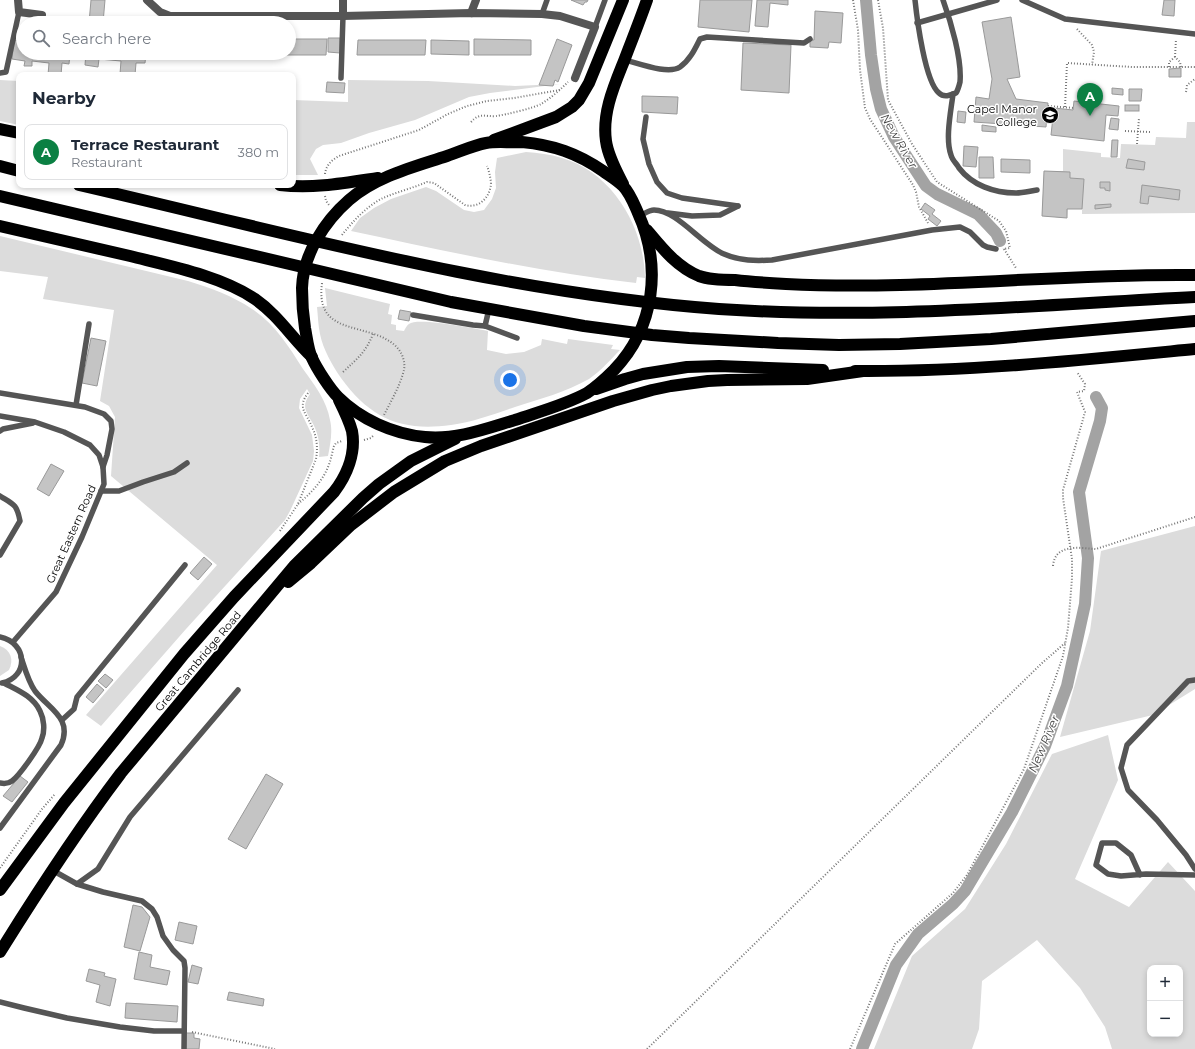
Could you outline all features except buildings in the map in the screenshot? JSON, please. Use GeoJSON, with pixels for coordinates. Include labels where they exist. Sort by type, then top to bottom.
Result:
{"type":"FeatureCollection","features":[{"type":"Feature","properties":{"kind":"highway"},"geometry":{"type":"LineString","coordinates":[[312,357],[306,336],[302,298],[303,279],[312,250],[319,235],[348,200],[370,185],[387,177],[556,117],[572,107],[579,100],[589,83],[623,0]]}},
{"type":"Feature","properties":{"kind":"highway"},"geometry":{"type":"LineString","coordinates":[[647,0],[608,108],[605,131],[607,146],[609,154],[642,221],[664,251],[686,269],[701,276],[722,279],[802,284],[875,286],[951,284],[1086,276],[1195,275]]}},
{"type":"Feature","properties":{"kind":"highway"},"geometry":{"type":"LineString","coordinates":[[0,129],[16,132]]}},
{"type":"Feature","properties":{"kind":"highway"},"geometry":{"type":"LineString","coordinates":[[486,143],[522,142],[552,146],[583,158],[602,170],[625,188]]}},
{"type":"Feature","properties":{"kind":"highway"},"geometry":{"type":"LineString","coordinates":[[0,166],[16,170]]}},
{"type":"Feature","properties":{"kind":"highway"},"geometry":{"type":"LineString","coordinates":[[296,187],[317,186],[387,177]]}},
{"type":"Feature","properties":{"kind":"highway"},"geometry":{"type":"LineString","coordinates":[[92,188],[458,272],[584,294],[678,305],[719,309],[790,312],[875,313],[960,310],[1195,297]]}},
{"type":"Feature","properties":{"kind":"highway"},"geometry":{"type":"LineString","coordinates":[[0,196],[451,302],[584,326],[652,334],[735,341],[869,345],[946,342],[1195,321]]}},
{"type":"Feature","properties":{"kind":"highway"},"geometry":{"type":"LineString","coordinates":[[589,392],[615,369],[628,353],[638,336],[646,317],[651,294],[653,273],[651,255],[642,221]]}},
{"type":"Feature","properties":{"kind":"highway"},"geometry":{"type":"LineString","coordinates":[[0,226],[154,262],[212,279],[237,289],[255,299],[272,313],[300,346],[312,357],[336,395],[365,417],[379,424],[396,431],[425,437],[451,437],[466,435],[540,411],[626,379],[643,374],[688,367],[712,366],[778,370],[864,371],[953,369],[998,367],[1195,349]]}},
{"type":"Feature","properties":{"kind":"highway"},"geometry":{"type":"LineString","coordinates":[[272,593],[297,575],[351,525],[394,492],[445,461],[481,446],[620,399],[671,386],[721,380],[807,379],[864,371]]}},
{"type":"Feature","properties":{"kind":"highway","name":"Great Cambridge Road"},"geometry":{"type":"LineString","coordinates":[[0,890],[64,803],[184,654],[234,597],[328,498],[341,482],[351,458],[353,440],[349,421],[336,395]]}},
{"type":"Feature","properties":{"kind":"highway","name":"Great Cambridge Road"},"geometry":{"type":"LineString","coordinates":[[0,952],[80,828],[121,773],[294,566],[379,484],[411,461],[429,451],[466,435]]}},
{"type":"Feature","properties":{"kind":"street"},"geometry":{"type":"LineString","coordinates":[[18,0],[18,12],[42,15]]}},
{"type":"Feature","properties":{"kind":"street"},"geometry":{"type":"LineString","coordinates":[[147,0],[160,12],[170,16],[343,16],[471,13],[542,14],[560,16],[595,27],[575,78]]}},
{"type":"Feature","properties":{"kind":"street"},"geometry":{"type":"LineString","coordinates":[[343,0],[343,16]]}},
{"type":"Feature","properties":{"kind":"street"},"geometry":{"type":"LineString","coordinates":[[471,13],[476,0]]}},
{"type":"Feature","properties":{"kind":"lane"},"geometry":{"type":"LineString","coordinates":[[542,14],[547,0]]}},
{"type":"Feature","properties":{"kind":"lane"},"geometry":{"type":"LineString","coordinates":[[595,27],[605,0]]}},
{"type":"Feature","properties":{"kind":"lane"},"geometry":{"type":"LineString","coordinates":[[915,0],[917,23],[928,74],[932,85],[939,94],[948,96],[954,94]]}},
{"type":"Feature","properties":{"kind":"lane"},"geometry":{"type":"LineString","coordinates":[[943,0],[960,67],[960,83],[956,93],[954,94],[949,123],[949,145],[951,156],[963,174],[978,185],[999,192],[1016,193],[1037,190]]}},
{"type":"Feature","properties":{"kind":"lane"},"geometry":{"type":"LineString","coordinates":[[917,23],[997,0]]}},
{"type":"Feature","properties":{"kind":"lane"},"geometry":{"type":"LineString","coordinates":[[1022,0],[1065,19],[1195,34]]}},
{"type":"Feature","properties":{"kind":"lane"},"geometry":{"type":"LineString","coordinates":[[17,16],[18,12]]}},
{"type":"Feature","properties":{"kind":"lane"},"geometry":{"type":"LineString","coordinates":[[341,78],[343,16]]}},
{"type":"Feature","properties":{"kind":"lane"},"geometry":{"type":"LineString","coordinates":[[0,73],[6,72],[16,22]]}},
{"type":"Feature","properties":{"kind":"lane"},"geometry":{"type":"LineString","coordinates":[[625,60],[666,70],[679,68],[690,57],[700,39],[707,37],[804,43],[810,39]]}},
{"type":"Feature","properties":{"kind":"lane"},"geometry":{"type":"LineString","coordinates":[[642,221],[653,210],[692,216],[720,215],[738,206],[682,198],[667,193],[657,182],[649,164],[643,139],[646,117]]}},
{"type":"Feature","properties":{"kind":"lane"},"geometry":{"type":"LineString","coordinates":[[664,212],[678,220],[714,249],[724,255],[740,260],[772,260],[932,230],[960,227],[970,232],[983,245],[996,249]]}},
{"type":"Feature","properties":{"kind":"lane"},"geometry":{"type":"LineString","coordinates":[[485,326],[489,309]]}},
{"type":"Feature","properties":{"kind":"lane"},"geometry":{"type":"LineString","coordinates":[[413,315],[473,326],[485,326],[517,338]]}},
{"type":"Feature","properties":{"kind":"lane"},"geometry":{"type":"LineString","coordinates":[[76,405],[89,324]]}},
{"type":"Feature","properties":{"kind":"lane"},"geometry":{"type":"LineString","coordinates":[[0,393],[76,405],[99,411],[104,414],[111,421],[112,429],[103,467]]}},
{"type":"Feature","properties":{"kind":"lane","name":"Great Eastern Road"},"geometry":{"type":"LineString","coordinates":[[0,416],[35,422],[64,432],[90,445],[98,455],[103,467],[104,484],[82,537],[56,592],[13,642]]}},
{"type":"Feature","properties":{"kind":"lane"},"geometry":{"type":"LineString","coordinates":[[0,431],[35,422]]}},
{"type":"Feature","properties":{"kind":"lane"},"geometry":{"type":"LineString","coordinates":[[101,491],[119,492],[174,472],[187,463]]}},
{"type":"Feature","properties":{"kind":"lane"},"geometry":{"type":"LineString","coordinates":[[0,496],[15,505],[20,521],[0,555]]}},
{"type":"Feature","properties":{"kind":"lane"},"geometry":{"type":"LineString","coordinates":[[62,720],[74,709],[77,697],[186,565]]}},
{"type":"Feature","properties":{"kind":"lane"},"geometry":{"type":"LineString","coordinates":[[0,637],[6,638],[13,642],[20,651],[26,675],[33,687],[62,720],[65,728],[64,738],[61,745],[0,828]]}},
{"type":"Feature","properties":{"kind":"lane"},"geometry":{"type":"LineString","coordinates":[[2,683],[11,679],[17,673],[21,666],[21,657]]}},
{"type":"Feature","properties":{"kind":"lane"},"geometry":{"type":"LineString","coordinates":[[1195,680],[1188,681],[1127,745],[1121,768],[1128,790],[1157,820],[1195,869]]}},
{"type":"Feature","properties":{"kind":"lane"},"geometry":{"type":"LineString","coordinates":[[0,783],[7,784],[19,774],[40,745],[44,731],[42,716],[33,701],[27,695],[2,683]]}},
{"type":"Feature","properties":{"kind":"lane"},"geometry":{"type":"LineString","coordinates":[[77,884],[98,870],[130,817],[238,690]]}},
{"type":"Feature","properties":{"kind":"lane"},"geometry":{"type":"LineString","coordinates":[[1140,875],[1131,855],[1116,843],[1102,843],[1096,865],[1108,874],[1121,876],[1195,875]]}},
{"type":"Feature","properties":{"kind":"lane"},"geometry":{"type":"LineString","coordinates":[[52,870],[77,884],[142,901],[152,910],[157,917],[163,936],[173,950],[184,961],[186,968],[184,1049]]}},
{"type":"Feature","properties":{"kind":"lane"},"geometry":{"type":"LineString","coordinates":[[0,1002],[60,1016],[120,1027],[154,1031],[184,1030]]}},
{"type":"Feature","properties":{"kind":"path"},"geometry":{"type":"LineString","coordinates":[[853,0],[858,30],[860,70],[865,108],[870,119],[913,185],[919,207],[932,230]]}},
{"type":"Feature","properties":{"kind":"path"},"geometry":{"type":"LineString","coordinates":[[878,0],[883,28],[888,100],[912,144],[937,182],[999,221],[1008,236],[1010,248],[1004,248],[1017,269]]}},
{"type":"Feature","properties":{"kind":"path"},"geometry":{"type":"LineString","coordinates":[[1065,19],[1080,31],[1092,45],[1094,52],[1092,65]]}},
{"type":"Feature","properties":{"kind":"path"},"geometry":{"type":"LineString","coordinates":[[1169,67],[1169,62],[1174,57],[1176,32]]}},
{"type":"Feature","properties":{"kind":"path"},"geometry":{"type":"LineString","coordinates":[[1174,57],[1180,62],[1181,67]]}},
{"type":"Feature","properties":{"kind":"path"},"geometry":{"type":"LineString","coordinates":[[1065,107],[1067,63],[1092,65],[1195,67]]}},
{"type":"Feature","properties":{"kind":"path"},"geometry":{"type":"LineString","coordinates":[[1186,92],[1187,86],[1195,79]]}},
{"type":"Feature","properties":{"kind":"path"},"geometry":{"type":"LineString","coordinates":[[324,176],[325,171],[332,160],[339,156],[419,130],[448,114],[467,106],[487,101],[560,90],[541,104],[496,116],[476,117],[471,122]]}},
{"type":"Feature","properties":{"kind":"path"},"geometry":{"type":"LineString","coordinates":[[1048,106],[1074,108]]}},
{"type":"Feature","properties":{"kind":"path"},"geometry":{"type":"LineString","coordinates":[[1137,144],[1138,118]]}},
{"type":"Feature","properties":{"kind":"path"},"geometry":{"type":"LineString","coordinates":[[1126,131],[1150,132]]}},
{"type":"Feature","properties":{"kind":"path"},"geometry":{"type":"LineString","coordinates":[[346,230],[363,212],[383,198],[427,182],[434,183],[466,205],[471,207],[475,206],[485,200],[489,193],[491,183],[487,166]]}},
{"type":"Feature","properties":{"kind":"path"},"geometry":{"type":"LineString","coordinates":[[346,221],[350,225]]}},
{"type":"Feature","properties":{"kind":"path"},"geometry":{"type":"LineString","coordinates":[[323,307],[326,313],[337,322],[390,341],[400,351],[405,364],[404,370],[383,417]]}},
{"type":"Feature","properties":{"kind":"path"},"geometry":{"type":"LineString","coordinates":[[343,372],[366,350],[373,334]]}},
{"type":"Feature","properties":{"kind":"path"},"geometry":{"type":"LineString","coordinates":[[850,1049],[895,944],[953,893],[967,875],[1024,769],[1063,656],[1068,628],[1072,559],[1063,490],[1085,412],[1077,392],[1084,391],[1084,384],[1076,371]]}},
{"type":"Feature","properties":{"kind":"path"},"geometry":{"type":"LineString","coordinates":[[308,393],[304,398],[302,410],[313,428],[317,441],[317,451],[314,464],[298,504],[309,494],[324,475],[336,443],[345,441]]}},
{"type":"Feature","properties":{"kind":"path"},"geometry":{"type":"LineString","coordinates":[[366,440],[371,438]]}},
{"type":"Feature","properties":{"kind":"path"},"geometry":{"type":"LineString","coordinates":[[1053,566],[1053,560],[1062,550],[1081,548],[1096,549],[1195,517]]}},
{"type":"Feature","properties":{"kind":"path"},"geometry":{"type":"LineString","coordinates":[[647,1049],[1036,669],[1066,642]]}},
{"type":"Feature","properties":{"kind":"path"},"geometry":{"type":"LineString","coordinates":[[184,1030],[275,1049]]}},
{"type":"Feature","properties":{"kind":"shaded area"},"geometry":{"type":"Polygon","coordinates":[[[0,80],[16,81],[16,124],[0,121],[0,80]]]}},
{"type":"Feature","properties":{"kind":"shaded area"},"geometry":{"type":"Polygon","coordinates":[[[348,80],[428,81],[515,86],[560,84],[469,97],[415,120],[369,133],[341,143],[323,145],[316,149],[310,159],[318,175],[296,175],[296,100],[348,102],[348,80]]]}},
{"type":"Feature","properties":{"kind":"shaded area"},"geometry":{"type":"Polygon","coordinates":[[[1187,122],[1195,122],[1195,213],[1082,214],[1082,209],[1068,209],[1067,218],[1042,216],[1044,171],[1063,171],[1063,149],[1101,153],[1101,157],[1120,158],[1121,144],[1155,145],[1156,137],[1186,138],[1187,122]]]}},
{"type":"Feature","properties":{"kind":"shaded area"},"geometry":{"type":"Polygon","coordinates":[[[526,152],[540,153],[562,158],[580,165],[596,176],[610,189],[622,204],[632,222],[639,240],[645,278],[637,277],[636,283],[564,273],[351,231],[360,218],[374,208],[391,199],[426,187],[436,191],[464,210],[474,212],[484,210],[492,199],[496,188],[495,172],[497,158],[526,152]]]}},
{"type":"Feature","properties":{"kind":"shaded area"},"geometry":{"type":"Polygon","coordinates":[[[0,236],[188,281],[237,300],[260,315],[281,336],[320,393],[330,420],[331,434],[328,456],[319,457],[319,446],[315,428],[305,408],[305,404],[310,394],[307,389],[300,399],[299,408],[312,435],[314,451],[313,461],[285,520],[186,629],[101,726],[86,715],[217,565],[111,476],[115,417],[109,406],[100,401],[114,310],[43,299],[48,277],[0,271],[0,236]]]}},
{"type":"Feature","properties":{"kind":"shaded area"},"geometry":{"type":"Polygon","coordinates":[[[325,288],[390,304],[388,314],[392,315],[391,324],[396,325],[396,330],[404,331],[409,324],[414,322],[423,322],[447,324],[488,331],[487,350],[506,354],[524,352],[541,345],[542,339],[567,344],[568,339],[613,345],[611,349],[620,350],[589,379],[553,395],[483,418],[459,424],[433,427],[402,424],[375,412],[363,403],[341,378],[331,362],[321,340],[317,307],[327,306],[325,288]]]}},
{"type":"Feature","properties":{"kind":"shaded area"},"geometry":{"type":"Polygon","coordinates":[[[1195,526],[1195,689],[1153,715],[1060,737],[1090,631],[1101,551],[1195,526]]]}},
{"type":"Feature","properties":{"kind":"shaded area"},"geometry":{"type":"Polygon","coordinates":[[[0,646],[9,653],[11,663],[9,670],[0,676],[0,646]]]}},
{"type":"Feature","properties":{"kind":"shaded area"},"geometry":{"type":"Polygon","coordinates":[[[1108,735],[1118,780],[1075,879],[1129,907],[1168,862],[1195,891],[1195,1049],[1112,1049],[1105,1027],[1080,988],[1037,940],[982,981],[979,1029],[972,1049],[874,1049],[912,956],[965,909],[1006,844],[1052,754],[1108,735]]]}},
{"type":"Feature","properties":{"kind":"waterway","name":"New River"},"geometry":{"type":"LineString","coordinates":[[866,0],[876,89],[881,109],[894,137],[926,186],[937,194],[978,214],[996,233],[1000,241]]}},
{"type":"Feature","properties":{"kind":"waterway","name":"New River"},"geometry":{"type":"LineString","coordinates":[[862,1049],[896,965],[918,934],[953,904],[965,891],[1012,812],[1045,746],[1067,686],[1085,604],[1088,558],[1079,492],[1100,421],[1102,408],[1096,397]]}},
{"type":"Feature","properties":{"kind":"place","name":"Capel Manor College"},"geometry":{"type":"Point","coordinates":[1050,115]}},
{"type":"Feature","properties":{"kind":"place","name":"Terrace Restaurant"},"geometry":{"type":"Point","coordinates":[1090,116]}}]}
